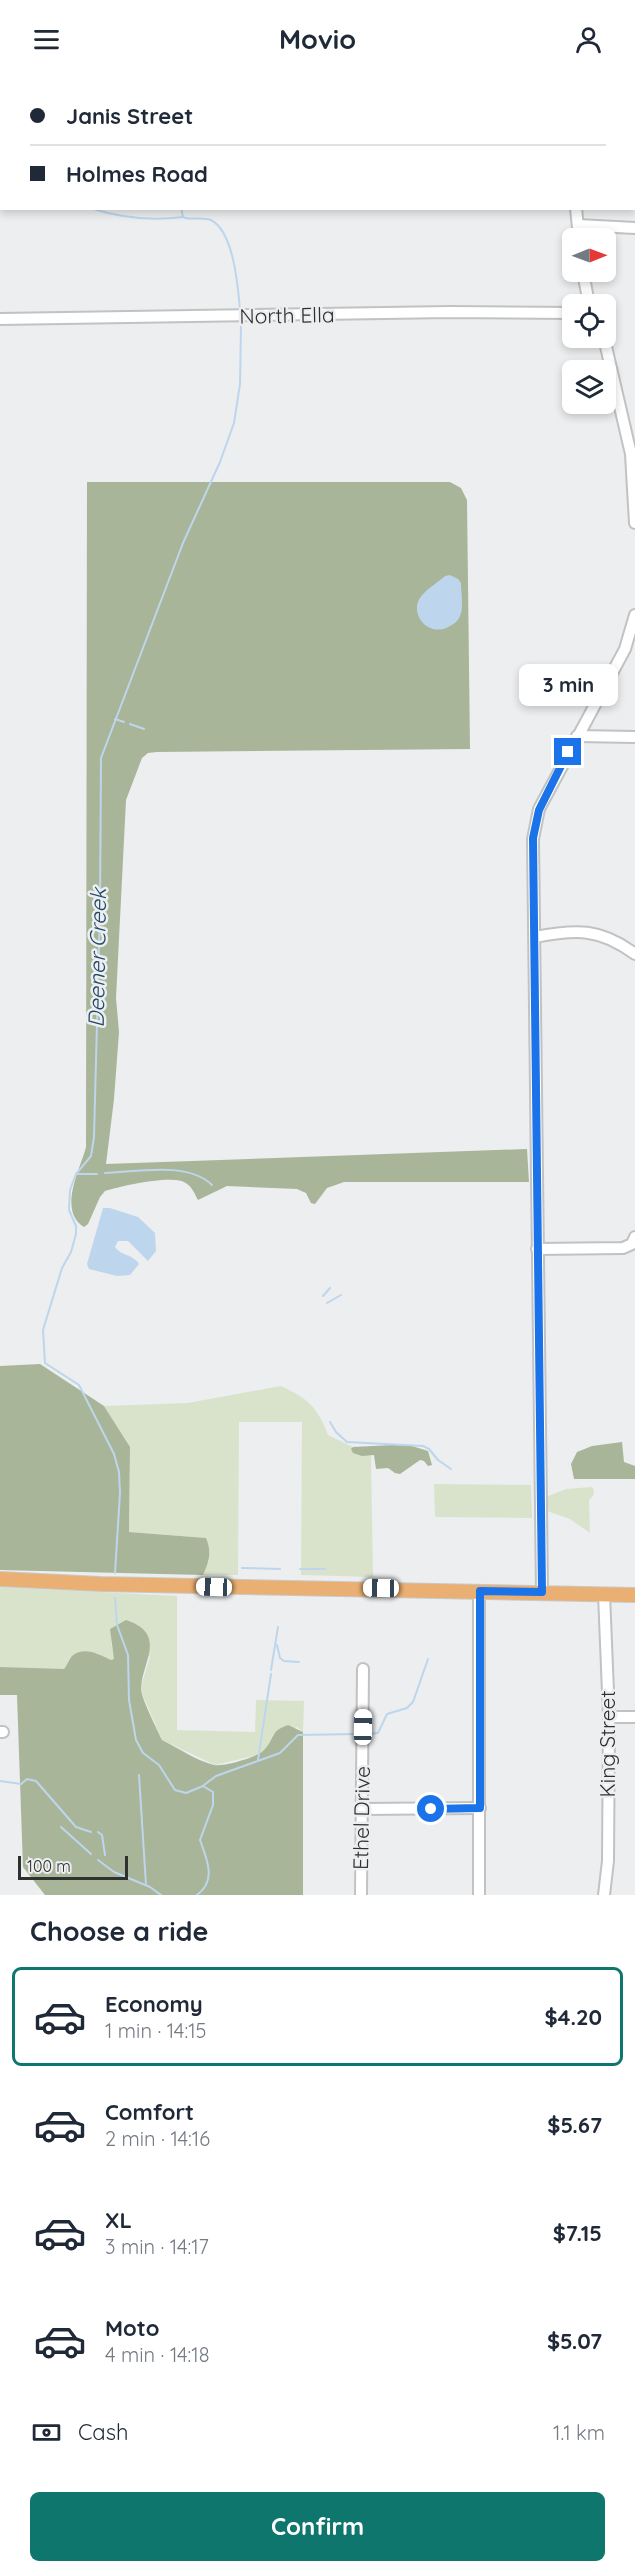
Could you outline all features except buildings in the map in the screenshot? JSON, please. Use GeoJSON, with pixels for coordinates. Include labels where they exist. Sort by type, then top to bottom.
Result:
{"type":"FeatureCollection","features":[{"type":"Feature","properties":{"kind":"main road"},"geometry":{"type":"LineString","coordinates":[[0,1579],[123,1585],[635,1595]]}},
{"type":"Feature","properties":{"kind":"street"},"geometry":{"type":"LineString","coordinates":[[576,210],[578,228]]}},
{"type":"Feature","properties":{"kind":"street"},"geometry":{"type":"LineString","coordinates":[[578,225],[635,228]]}},
{"type":"Feature","properties":{"kind":"street","name":"North Ella"},"geometry":{"type":"LineString","coordinates":[[0,319],[450,312],[562,313]]}},
{"type":"Feature","properties":{"kind":"street"},"geometry":{"type":"LineString","coordinates":[[606,348],[631,454],[635,523]]}},
{"type":"Feature","properties":{"kind":"street"},"geometry":{"type":"LineString","coordinates":[[542,1592],[533,838],[539,810],[625,649],[635,615]]}},
{"type":"Feature","properties":{"kind":"street"},"geometry":{"type":"LineString","coordinates":[[577,736],[635,736]]}},
{"type":"Feature","properties":{"kind":"street"},"geometry":{"type":"LineString","coordinates":[[535,937],[558,932],[590,932],[612,939],[635,954]]}},
{"type":"Feature","properties":{"kind":"street"},"geometry":{"type":"LineString","coordinates":[[537,1249],[622,1248],[632,1244],[635,1237]]}},
{"type":"Feature","properties":{"kind":"street"},"geometry":{"type":"LineString","coordinates":[[479,1895],[480,1591]]}},
{"type":"Feature","properties":{"kind":"street","name":"King Street"},"geometry":{"type":"LineString","coordinates":[[604,1594],[609,1717],[608,1861],[604,1895]]}},
{"type":"Feature","properties":{"kind":"street","name":"Ethel Drive"},"geometry":{"type":"LineString","coordinates":[[361,1895],[363,1669]]}},
{"type":"Feature","properties":{"kind":"street"},"geometry":{"type":"LineString","coordinates":[[609,1717],[635,1717]]}},
{"type":"Feature","properties":{"kind":"street"},"geometry":{"type":"LineString","coordinates":[[362,1809],[480,1808]]}},
{"type":"Feature","properties":{"kind":"green space"},"geometry":{"type":"Polygon","coordinates":[[[87,482],[450,482],[461,488],[467,500],[470,749],[157,752],[148,753],[142,758],[126,800],[116,998],[119,1032],[106,1164],[527,1149],[529,1182],[344,1182],[327,1188],[315,1204],[311,1203],[306,1193],[297,1189],[227,1186],[198,1200],[191,1188],[184,1182],[157,1180],[105,1191],[88,1224],[84,1227],[76,1220],[71,1200],[86,1147],[87,482]]]}},
{"type":"Feature","properties":{"kind":"green space"},"geometry":{"type":"Polygon","coordinates":[[[40,1364],[104,1406],[130,1447],[129,1532],[206,1538],[209,1557],[203,1575],[0,1570],[0,1366],[40,1364]]]}},
{"type":"Feature","properties":{"kind":"green space"},"geometry":{"type":"Polygon","coordinates":[[[281,1386],[311,1404],[328,1435],[353,1447],[352,1449],[371,1456],[373,1577],[301,1575],[302,1422],[239,1422],[238,1575],[203,1575],[209,1561],[206,1538],[129,1532],[130,1447],[104,1406],[188,1403],[281,1386]]]}},
{"type":"Feature","properties":{"kind":"green space"},"geometry":{"type":"Polygon","coordinates":[[[622,1442],[624,1462],[635,1466],[635,1479],[574,1479],[571,1464],[577,1452],[592,1446],[622,1442]]]}},
{"type":"Feature","properties":{"kind":"green space"},"geometry":{"type":"Polygon","coordinates":[[[412,1446],[428,1451],[432,1465],[428,1466],[420,1460],[400,1474],[388,1468],[376,1469],[374,1455],[362,1456],[353,1453],[351,1449],[353,1447],[412,1446]]]}},
{"type":"Feature","properties":{"kind":"green space"},"geometry":{"type":"Polygon","coordinates":[[[434,1484],[531,1485],[532,1518],[435,1517],[434,1484]]]}},
{"type":"Feature","properties":{"kind":"green space"},"geometry":{"type":"Polygon","coordinates":[[[592,1487],[593,1496],[589,1500],[590,1533],[570,1519],[547,1511],[546,1497],[566,1489],[592,1487]]]}},
{"type":"Feature","properties":{"kind":"green space"},"geometry":{"type":"Polygon","coordinates":[[[0,1587],[177,1596],[177,1730],[255,1732],[256,1700],[304,1701],[303,1732],[297,1727],[273,1734],[268,1746],[261,1754],[215,1765],[162,1740],[140,1689],[150,1657],[111,1642],[115,1659],[111,1660],[97,1653],[70,1657],[64,1669],[0,1667],[0,1587]]]}},
{"type":"Feature","properties":{"kind":"green space"},"geometry":{"type":"Polygon","coordinates":[[[126,1620],[139,1626],[146,1633],[149,1641],[150,1650],[142,1678],[141,1692],[162,1740],[201,1761],[218,1765],[240,1761],[260,1753],[282,1727],[288,1725],[303,1732],[303,1895],[45,1895],[23,1867],[17,1695],[0,1695],[0,1667],[64,1669],[72,1656],[86,1651],[114,1659],[110,1629],[126,1620]]]}},
{"type":"Feature","properties":{"kind":"water"},"geometry":{"type":"Polygon","coordinates":[[[450,575],[461,583],[461,613],[453,624],[442,629],[428,627],[419,617],[417,604],[428,589],[445,576],[450,575]]]}},
{"type":"Feature","properties":{"kind":"water"},"geometry":{"type":"Polygon","coordinates":[[[103,1208],[138,1217],[155,1233],[156,1251],[148,1261],[128,1241],[118,1241],[115,1247],[120,1252],[134,1258],[139,1264],[130,1275],[117,1276],[89,1269],[87,1264],[103,1208]]]}},
{"type":"Feature","properties":{"kind":"waterway"},"geometry":{"type":"LineString","coordinates":[[98,210],[136,218],[183,217]]}},
{"type":"Feature","properties":{"kind":"waterway","name":"Deener Creek"},"geometry":{"type":"LineString","coordinates":[[181,210],[183,217],[211,220],[219,226],[225,236],[233,261],[240,310]]}},
{"type":"Feature","properties":{"kind":"waterway","name":"Deener Creek"},"geometry":{"type":"LineString","coordinates":[[115,1573],[120,1493],[119,1472],[114,1454],[79,1385],[45,1363],[43,1330],[62,1268],[71,1252],[76,1234],[76,1226],[69,1210],[70,1190],[76,1174],[91,1156],[94,1137],[101,758],[183,543],[220,462],[234,423],[240,384],[241,326]]}},
{"type":"Feature","properties":{"kind":"waterway","name":"Deener Creek"},"geometry":{"type":"LineString","coordinates":[[115,719],[124,722]]}},
{"type":"Feature","properties":{"kind":"waterway"},"geometry":{"type":"LineString","coordinates":[[130,724],[144,729]]}},
{"type":"Feature","properties":{"kind":"waterway"},"geometry":{"type":"LineString","coordinates":[[105,1173],[176,1170],[190,1173],[212,1185]]}},
{"type":"Feature","properties":{"kind":"waterway"},"geometry":{"type":"LineString","coordinates":[[76,1174],[97,1174]]}},
{"type":"Feature","properties":{"kind":"waterway"},"geometry":{"type":"LineString","coordinates":[[323,1296],[330,1288]]}},
{"type":"Feature","properties":{"kind":"waterway"},"geometry":{"type":"LineString","coordinates":[[327,1303],[341,1295]]}},
{"type":"Feature","properties":{"kind":"waterway"},"geometry":{"type":"LineString","coordinates":[[330,1422],[336,1432],[347,1442],[423,1446],[451,1469]]}},
{"type":"Feature","properties":{"kind":"waterway"},"geometry":{"type":"LineString","coordinates":[[242,1568],[280,1569]]}},
{"type":"Feature","properties":{"kind":"waterway"},"geometry":{"type":"LineString","coordinates":[[300,1569],[325,1569]]}},
{"type":"Feature","properties":{"kind":"waterway","name":"Deener Creek"},"geometry":{"type":"LineString","coordinates":[[115,1598],[117,1625],[128,1655],[129,1700],[136,1740],[143,1753],[159,1765],[175,1790],[186,1793],[203,1786],[213,1792],[213,1805],[200,1840],[209,1876],[207,1883],[197,1895]]}},
{"type":"Feature","properties":{"kind":"waterway"},"geometry":{"type":"LineString","coordinates":[[271,1670],[278,1627]]}},
{"type":"Feature","properties":{"kind":"waterway"},"geometry":{"type":"LineString","coordinates":[[277,1645],[280,1658],[284,1661],[299,1662]]}},
{"type":"Feature","properties":{"kind":"waterway"},"geometry":{"type":"LineString","coordinates":[[368,1734],[378,1733],[387,1714],[407,1708],[413,1702],[428,1659]]}},
{"type":"Feature","properties":{"kind":"waterway"},"geometry":{"type":"LineString","coordinates":[[258,1760],[271,1674]]}},
{"type":"Feature","properties":{"kind":"waterway"},"geometry":{"type":"LineString","coordinates":[[204,1785],[216,1776],[280,1753],[298,1735],[356,1734]]}},
{"type":"Feature","properties":{"kind":"waterway"},"geometry":{"type":"LineString","coordinates":[[139,1775],[146,1885]]}},
{"type":"Feature","properties":{"kind":"waterway"},"geometry":{"type":"LineString","coordinates":[[0,1781],[21,1784],[27,1779],[36,1781],[76,1827],[91,1832]]}},
{"type":"Feature","properties":{"kind":"waterway"},"geometry":{"type":"LineString","coordinates":[[61,1827],[91,1854]]}},
{"type":"Feature","properties":{"kind":"waterway"},"geometry":{"type":"LineString","coordinates":[[98,1832],[102,1835],[105,1855]]}},
{"type":"Feature","properties":{"kind":"waterway"},"geometry":{"type":"LineString","coordinates":[[98,1860],[114,1872],[150,1887],[161,1895]]}},
{"type":"Feature","properties":{"kind":"route"},"geometry":{"type":"LineString","coordinates":[[431,1809],[480,1808],[480,1591],[542,1592],[533,838],[539,810],[568,752]]}}]}
